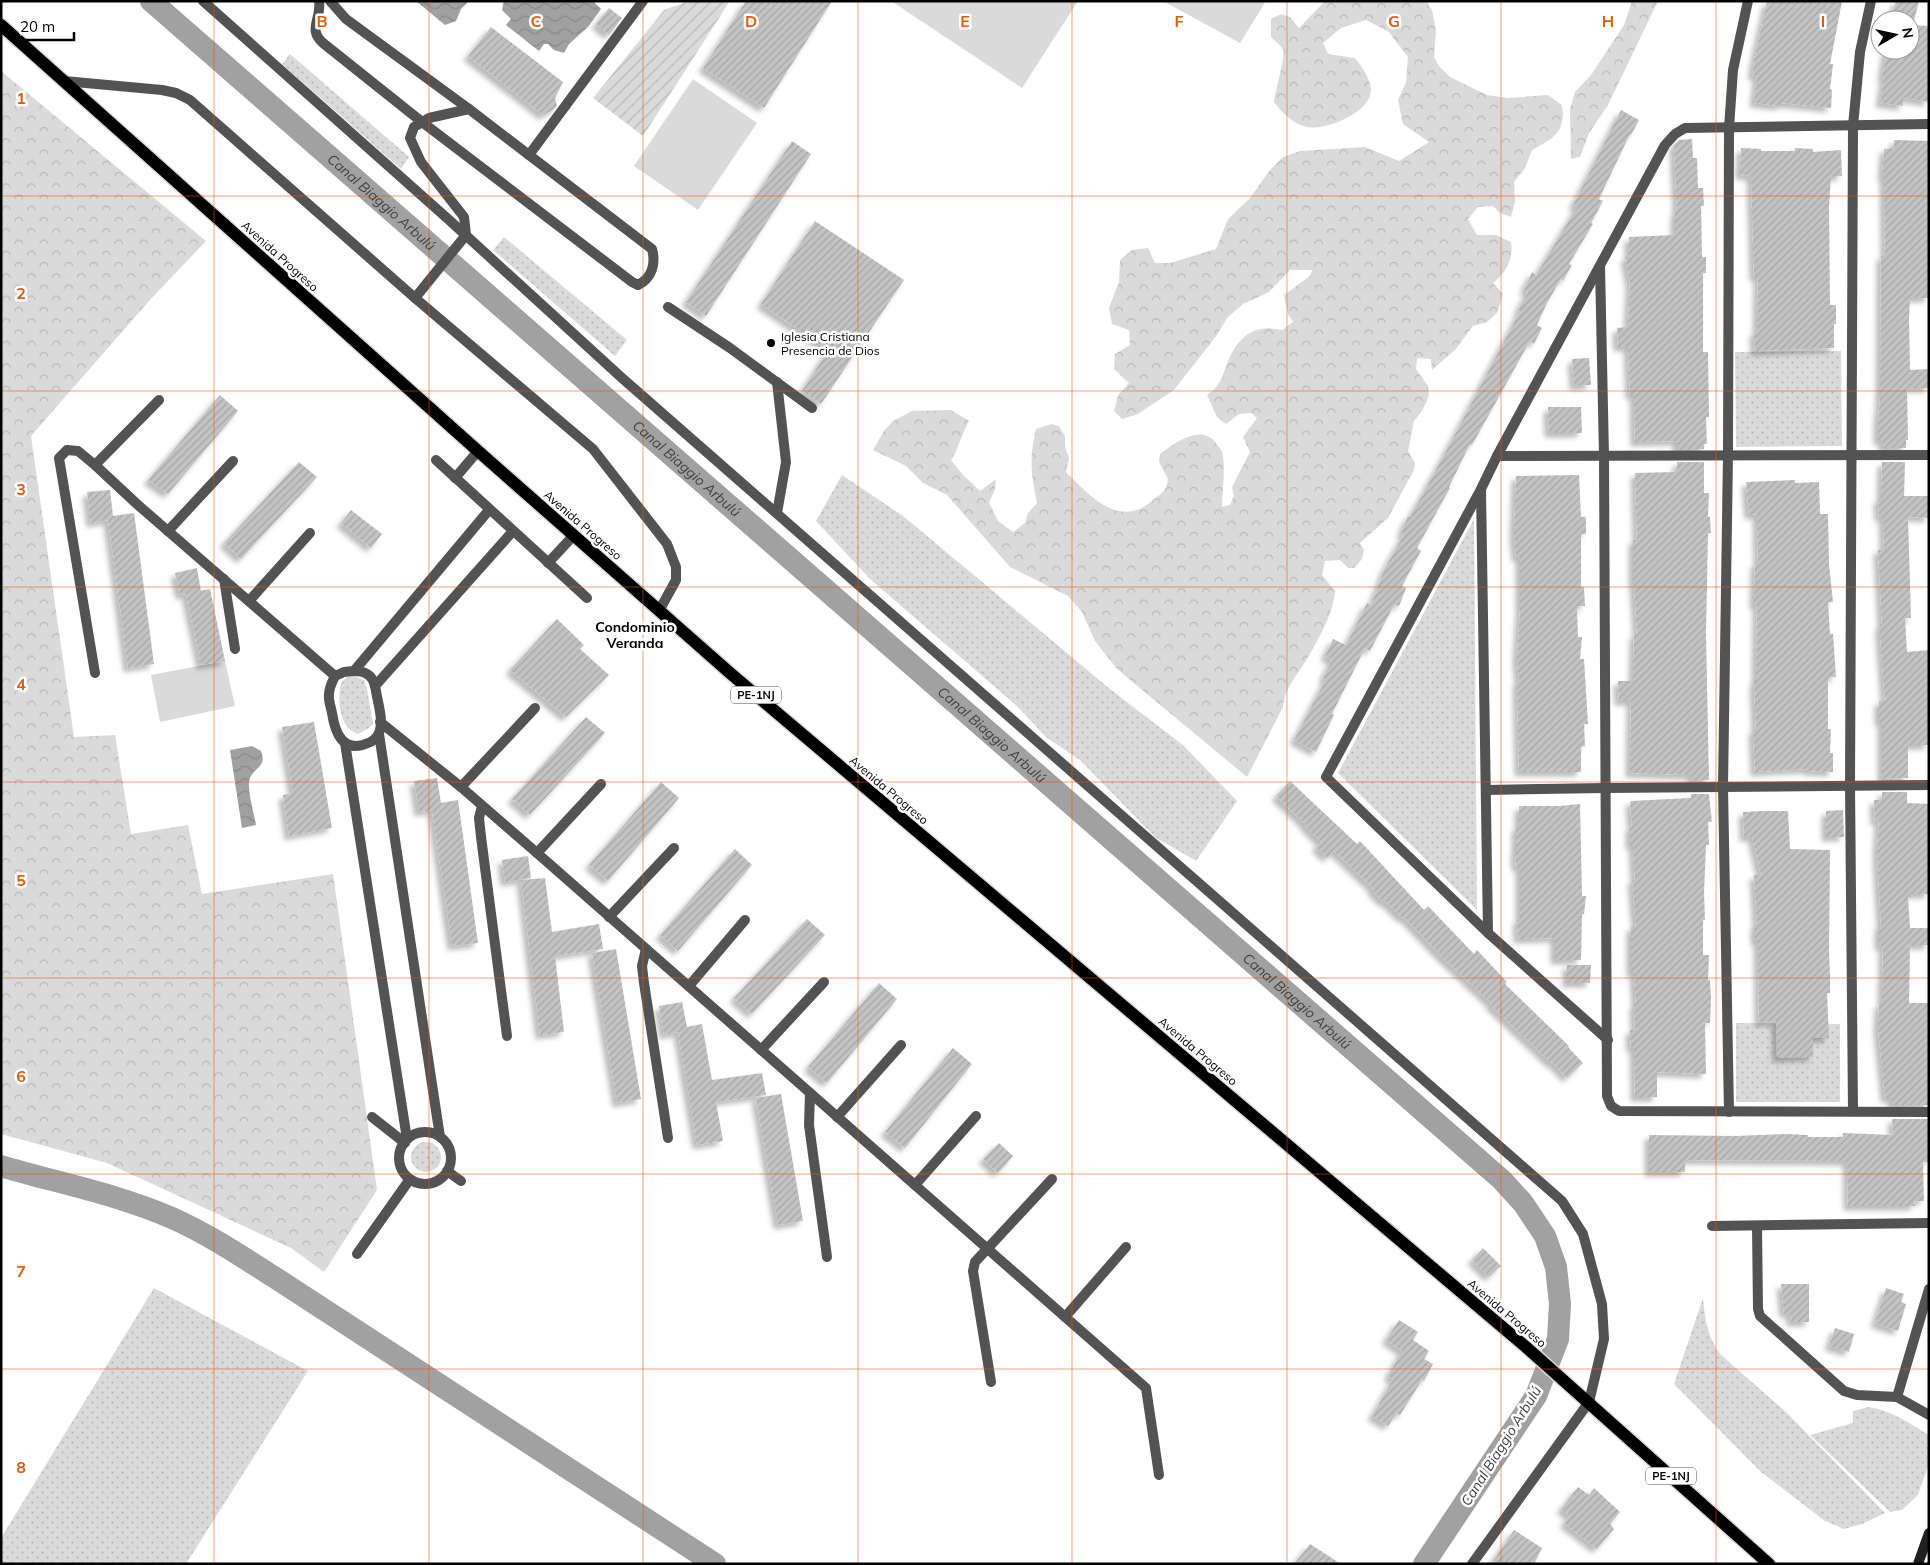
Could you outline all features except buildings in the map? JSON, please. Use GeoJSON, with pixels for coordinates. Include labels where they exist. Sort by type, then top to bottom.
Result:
{"type":"FeatureCollection","features":[{"type":"Feature","properties":{"kind":"main road","name":"Avenida Progreso"},"geometry":{"type":"LineString","coordinates":[[1,25],[730,673],[1526,1347],[1769,1564]]}},
{"type":"Feature","properties":{"kind":"street"},"geometry":{"type":"LineString","coordinates":[[203,1],[466,235],[622,378],[1562,1201],[1583,1234],[1602,1304],[1604,1340],[1589,1402],[1472,1564]]}},
{"type":"Feature","properties":{"kind":"street"},"geometry":{"type":"LineString","coordinates":[[319,1],[320,8],[315,29],[316,36],[422,122],[632,282],[638,285],[646,281],[652,273],[654,259],[652,249],[346,18],[330,1]]}},
{"type":"Feature","properties":{"kind":"street"},"geometry":{"type":"LineString","coordinates":[[529,155],[643,1]]}},
{"type":"Feature","properties":{"kind":"street"},"geometry":{"type":"LineString","coordinates":[[1729,1112],[1722,787],[1728,455],[1729,128],[1733,70],[1748,1]]}},
{"type":"Feature","properties":{"kind":"street"},"geometry":{"type":"LineString","coordinates":[[1853,1111],[1850,786],[1853,126],[1860,52],[1871,1]]}},
{"type":"Feature","properties":{"kind":"street"},"geometry":{"type":"LineString","coordinates":[[64,81],[162,90],[176,93],[190,100],[415,298],[586,442],[667,544],[676,567],[676,580],[660,611]]}},
{"type":"Feature","properties":{"kind":"street"},"geometry":{"type":"LineString","coordinates":[[415,298],[466,235],[464,218],[421,162],[410,138],[414,127],[429,118],[469,109]]}},
{"type":"Feature","properties":{"kind":"street"},"geometry":{"type":"LineString","coordinates":[[1608,1040],[1488,933],[1326,777],[1665,145],[1675,134],[1684,128],[1929,124]]}},
{"type":"Feature","properties":{"kind":"street"},"geometry":{"type":"LineString","coordinates":[[1600,266],[1604,456],[1607,1096],[1611,1106],[1618,1111],[1929,1112]]}},
{"type":"Feature","properties":{"kind":"street"},"geometry":{"type":"LineString","coordinates":[[668,307],[730,348],[812,408]]}},
{"type":"Feature","properties":{"kind":"street"},"geometry":{"type":"LineString","coordinates":[[777,382],[786,462],[777,513]]}},
{"type":"Feature","properties":{"kind":"street"},"geometry":{"type":"LineString","coordinates":[[95,464],[158,400]]}},
{"type":"Feature","properties":{"kind":"street"},"geometry":{"type":"LineString","coordinates":[[95,673],[59,458],[67,450],[78,451],[95,464],[168,531],[335,676]]}},
{"type":"Feature","properties":{"kind":"street"},"geometry":{"type":"LineString","coordinates":[[455,478],[478,451]]}},
{"type":"Feature","properties":{"kind":"street"},"geometry":{"type":"LineString","coordinates":[[1497,456],[1929,455]]}},
{"type":"Feature","properties":{"kind":"street"},"geometry":{"type":"LineString","coordinates":[[436,460],[587,598]]}},
{"type":"Feature","properties":{"kind":"street"},"geometry":{"type":"LineString","coordinates":[[168,531],[233,461]]}},
{"type":"Feature","properties":{"kind":"street"},"geometry":{"type":"LineString","coordinates":[[1481,488],[1488,933]]}},
{"type":"Feature","properties":{"kind":"street"},"geometry":{"type":"LineString","coordinates":[[354,671],[489,510]]}},
{"type":"Feature","properties":{"kind":"street"},"geometry":{"type":"LineString","coordinates":[[375,686],[513,531]]}},
{"type":"Feature","properties":{"kind":"street"},"geometry":{"type":"LineString","coordinates":[[249,601],[310,533]]}},
{"type":"Feature","properties":{"kind":"street"},"geometry":{"type":"LineString","coordinates":[[548,563],[574,535]]}},
{"type":"Feature","properties":{"kind":"street"},"geometry":{"type":"LineString","coordinates":[[224,579],[235,649]]}},
{"type":"Feature","properties":{"kind":"street"},"geometry":{"type":"LineString","coordinates":[[406,1141],[345,744],[334,730],[329,695],[335,676],[344,672],[365,671],[372,677],[375,686],[380,722],[379,734],[440,1137]]}},
{"type":"Feature","properties":{"kind":"street"},"geometry":{"type":"LineString","coordinates":[[461,787],[535,708]]}},
{"type":"Feature","properties":{"kind":"street"},"geometry":{"type":"LineString","coordinates":[[380,722],[461,787],[537,853],[1146,1388],[1159,1475]]}},
{"type":"Feature","properties":{"kind":"street"},"geometry":{"type":"LineString","coordinates":[[345,744],[362,746],[373,741],[379,734]]}},
{"type":"Feature","properties":{"kind":"street"},"geometry":{"type":"LineString","coordinates":[[537,853],[601,784]]}},
{"type":"Feature","properties":{"kind":"street"},"geometry":{"type":"LineString","coordinates":[[1486,790],[1929,785]]}},
{"type":"Feature","properties":{"kind":"street"},"geometry":{"type":"LineString","coordinates":[[482,806],[479,818],[481,837],[507,1036]]}},
{"type":"Feature","properties":{"kind":"street"},"geometry":{"type":"LineString","coordinates":[[609,917],[674,848]]}},
{"type":"Feature","properties":{"kind":"street"},"geometry":{"type":"LineString","coordinates":[[689,986],[745,920]]}},
{"type":"Feature","properties":{"kind":"street"},"geometry":{"type":"LineString","coordinates":[[646,949],[642,966],[668,1138]]}},
{"type":"Feature","properties":{"kind":"street"},"geometry":{"type":"LineString","coordinates":[[761,1050],[824,982]]}},
{"type":"Feature","properties":{"kind":"street"},"geometry":{"type":"LineString","coordinates":[[838,1117],[901,1046]]}},
{"type":"Feature","properties":{"kind":"street"},"geometry":{"type":"LineString","coordinates":[[810,1093],[809,1124],[827,1256]]}},
{"type":"Feature","properties":{"kind":"street"},"geometry":{"type":"LineString","coordinates":[[915,1185],[976,1116]]}},
{"type":"Feature","properties":{"kind":"street"},"geometry":{"type":"LineString","coordinates":[[372,1117],[406,1141]]}},
{"type":"Feature","properties":{"kind":"street"},"geometry":{"type":"LineString","coordinates":[[423,1132],[432,1133],[440,1137],[450,1151],[451,1160],[447,1171],[436,1181],[427,1184],[410,1179],[400,1164],[399,1155],[406,1141],[414,1134],[423,1132]]}},
{"type":"Feature","properties":{"kind":"street"},"geometry":{"type":"LineString","coordinates":[[447,1171],[461,1181]]}},
{"type":"Feature","properties":{"kind":"street"},"geometry":{"type":"LineString","coordinates":[[357,1254],[410,1179]]}},
{"type":"Feature","properties":{"kind":"street"},"geometry":{"type":"LineString","coordinates":[[991,1382],[973,1271],[975,1262],[1052,1179]]}},
{"type":"Feature","properties":{"kind":"street"},"geometry":{"type":"LineString","coordinates":[[1712,1226],[1929,1222]]}},
{"type":"Feature","properties":{"kind":"street"},"geometry":{"type":"LineString","coordinates":[[1757,1226],[1758,1309],[1760,1316],[1844,1391],[1857,1395],[1897,1397],[1929,1415]]}},
{"type":"Feature","properties":{"kind":"street"},"geometry":{"type":"LineString","coordinates":[[1065,1317],[1126,1247]]}},
{"type":"Feature","properties":{"kind":"street"},"geometry":{"type":"LineString","coordinates":[[1897,1397],[1929,1289]]}},
{"type":"Feature","properties":{"kind":"street"},"geometry":{"type":"LineString","coordinates":[[1918,1564],[1929,1533]]}},
{"type":"Feature","properties":{"kind":"green space"},"geometry":{"type":"Polygon","coordinates":[[[689,1],[730,1],[643,136],[593,98],[664,10],[689,1]]]}},
{"type":"Feature","properties":{"kind":"green space"},"geometry":{"type":"Polygon","coordinates":[[[891,1],[1078,1],[1022,88],[891,1]]]}},
{"type":"Feature","properties":{"kind":"green space"},"geometry":{"type":"Polygon","coordinates":[[[1163,1],[1266,1],[1240,43],[1163,1]]]}},
{"type":"Feature","properties":{"kind":"green space"},"geometry":{"type":"Polygon","coordinates":[[[1325,1],[1426,1],[1432,10],[1436,31],[1434,57],[1439,66],[1450,77],[1487,95],[1508,98],[1548,95],[1562,105],[1563,114],[1557,133],[1547,142],[1532,150],[1525,168],[1514,182],[1515,202],[1511,217],[1500,213],[1493,206],[1478,207],[1468,219],[1477,235],[1496,235],[1511,242],[1512,248],[1508,265],[1502,275],[1493,283],[1503,294],[1497,313],[1487,322],[1473,326],[1455,350],[1432,370],[1431,359],[1417,358],[1416,369],[1428,386],[1429,396],[1422,411],[1414,421],[1408,451],[1415,463],[1414,470],[1388,518],[1360,543],[1364,550],[1362,559],[1354,568],[1348,568],[1340,560],[1325,561],[1322,575],[1335,591],[1329,617],[1286,693],[1283,707],[1247,777],[1117,669],[1095,641],[1082,612],[1068,596],[1010,567],[947,495],[923,483],[906,466],[873,450],[884,431],[893,421],[912,411],[951,410],[969,421],[951,460],[980,491],[996,479],[995,490],[989,502],[998,521],[1013,532],[1025,523],[1028,513],[1037,503],[1032,466],[1032,448],[1036,429],[1051,424],[1059,426],[1065,436],[1065,447],[1069,458],[1066,472],[1095,499],[1117,511],[1128,512],[1140,508],[1164,491],[1168,479],[1159,462],[1160,454],[1188,437],[1202,435],[1209,437],[1215,442],[1222,452],[1224,472],[1222,507],[1230,505],[1234,496],[1232,487],[1250,452],[1243,437],[1257,418],[1251,413],[1239,414],[1226,424],[1217,417],[1207,395],[1222,378],[1230,356],[1246,335],[1262,329],[1282,330],[1293,322],[1288,314],[1284,295],[1310,276],[1312,270],[1290,270],[1269,292],[1243,304],[1227,318],[1217,335],[1174,390],[1138,414],[1122,419],[1114,411],[1118,395],[1129,383],[1114,369],[1115,354],[1130,345],[1129,330],[1112,324],[1109,308],[1119,282],[1120,260],[1132,250],[1148,248],[1155,263],[1170,263],[1216,249],[1228,219],[1250,198],[1270,170],[1283,157],[1300,151],[1365,147],[1399,161],[1429,142],[1403,124],[1398,100],[1406,82],[1408,57],[1388,31],[1366,20],[1341,28],[1323,43],[1328,54],[1355,58],[1363,69],[1371,89],[1364,105],[1356,112],[1336,123],[1307,127],[1293,121],[1274,102],[1284,53],[1283,49],[1271,37],[1271,19],[1281,14],[1290,17],[1299,28],[1325,1]]]}},
{"type":"Feature","properties":{"kind":"green space"},"geometry":{"type":"Polygon","coordinates":[[[1632,1],[1658,1],[1608,105],[1589,133],[1580,157],[1571,159],[1570,109],[1575,92],[1591,75],[1624,25],[1632,1]]]}},
{"type":"Feature","properties":{"kind":"green space"},"geometry":{"type":"Polygon","coordinates":[[[290,54],[409,157],[401,169],[282,64],[290,54]]]}},
{"type":"Feature","properties":{"kind":"green space"},"geometry":{"type":"Polygon","coordinates":[[[1,71],[206,241],[149,301],[31,436],[74,737],[115,735],[131,834],[188,825],[202,894],[333,874],[377,1190],[324,1272],[291,1248],[107,1163],[1,1134],[1,71]]]}},
{"type":"Feature","properties":{"kind":"green space"},"geometry":{"type":"Polygon","coordinates":[[[693,79],[757,123],[698,210],[634,166],[693,79]]]}},
{"type":"Feature","properties":{"kind":"green space"},"geometry":{"type":"Polygon","coordinates":[[[504,237],[627,340],[615,356],[493,250],[504,237]]]}},
{"type":"Feature","properties":{"kind":"green space"},"geometry":{"type":"Polygon","coordinates":[[[1841,351],[1842,446],[1736,447],[1735,352],[1841,351]]]}},
{"type":"Feature","properties":{"kind":"green space"},"geometry":{"type":"Polygon","coordinates":[[[842,475],[903,516],[1110,689],[1184,746],[1237,801],[1196,861],[1155,837],[1081,761],[1046,737],[1017,706],[870,579],[816,521],[842,475]]]}},
{"type":"Feature","properties":{"kind":"green space"},"geometry":{"type":"Polygon","coordinates":[[[1474,519],[1477,910],[1338,773],[1474,519]]]}},
{"type":"Feature","properties":{"kind":"green space"},"geometry":{"type":"Polygon","coordinates":[[[225,661],[235,706],[160,722],[151,675],[225,661]]]}},
{"type":"Feature","properties":{"kind":"green space"},"geometry":{"type":"Polygon","coordinates":[[[352,676],[364,680],[373,724],[358,734],[352,731],[343,720],[339,697],[341,683],[346,678],[352,676]]]}},
{"type":"Feature","properties":{"kind":"green space"},"geometry":{"type":"Polygon","coordinates":[[[1736,1023],[1840,1024],[1840,1102],[1736,1102],[1736,1023]]]}},
{"type":"Feature","properties":{"kind":"green space"},"geometry":{"type":"Polygon","coordinates":[[[426,1142],[437,1146],[441,1157],[437,1168],[426,1172],[415,1168],[411,1157],[415,1146],[426,1142]]]}},
{"type":"Feature","properties":{"kind":"green space"},"geometry":{"type":"Polygon","coordinates":[[[154,1288],[308,1371],[186,1564],[1,1564],[1,1538],[154,1288]]]}},
{"type":"Feature","properties":{"kind":"green space"},"geometry":{"type":"Polygon","coordinates":[[[1703,1298],[1710,1335],[1721,1355],[1786,1412],[1885,1513],[1862,1524],[1844,1529],[1825,1521],[1761,1472],[1674,1384],[1703,1298]]]}},
{"type":"Feature","properties":{"kind":"green space"},"geometry":{"type":"Polygon","coordinates":[[[1868,1407],[1892,1414],[1929,1435],[1929,1463],[1918,1495],[1902,1510],[1890,1512],[1810,1435],[1853,1423],[1853,1411],[1868,1407]]]}},
{"type":"Feature","properties":{"kind":"water"},"geometry":{"type":"Polygon","coordinates":[[[416,1],[469,1],[461,9],[456,21],[445,25],[416,1]]]}},
{"type":"Feature","properties":{"kind":"water"},"geometry":{"type":"Polygon","coordinates":[[[504,1],[593,1],[601,9],[588,27],[569,44],[564,53],[554,50],[548,44],[544,44],[539,51],[506,25],[511,19],[502,10],[504,1]]]}},
{"type":"Feature","properties":{"kind":"water"},"geometry":{"type":"Polygon","coordinates":[[[252,746],[261,751],[263,757],[261,765],[250,777],[249,782],[256,825],[242,828],[230,750],[252,746]]]}},
{"type":"Feature","properties":{"kind":"waterway","name":"Canal Biaggio Arbulú"},"geometry":{"type":"LineString","coordinates":[[151,1],[1502,1180],[1523,1203],[1545,1236],[1556,1267],[1560,1304],[1558,1339],[1536,1396],[1424,1564]]}},
{"type":"Feature","properties":{"kind":"waterway"},"geometry":{"type":"LineString","coordinates":[[1,1166],[130,1202],[172,1218],[211,1238],[237,1253],[715,1564]]}},
{"type":"Feature","properties":{"kind":"place","name":"Iglesia Cristiana Presencia de Dios"},"geometry":{"type":"Point","coordinates":[771,343]}},
{"type":"Feature","properties":{"kind":"district","name":"Condominio Veranda"},"geometry":{"type":"Point","coordinates":[635,636]}}]}
